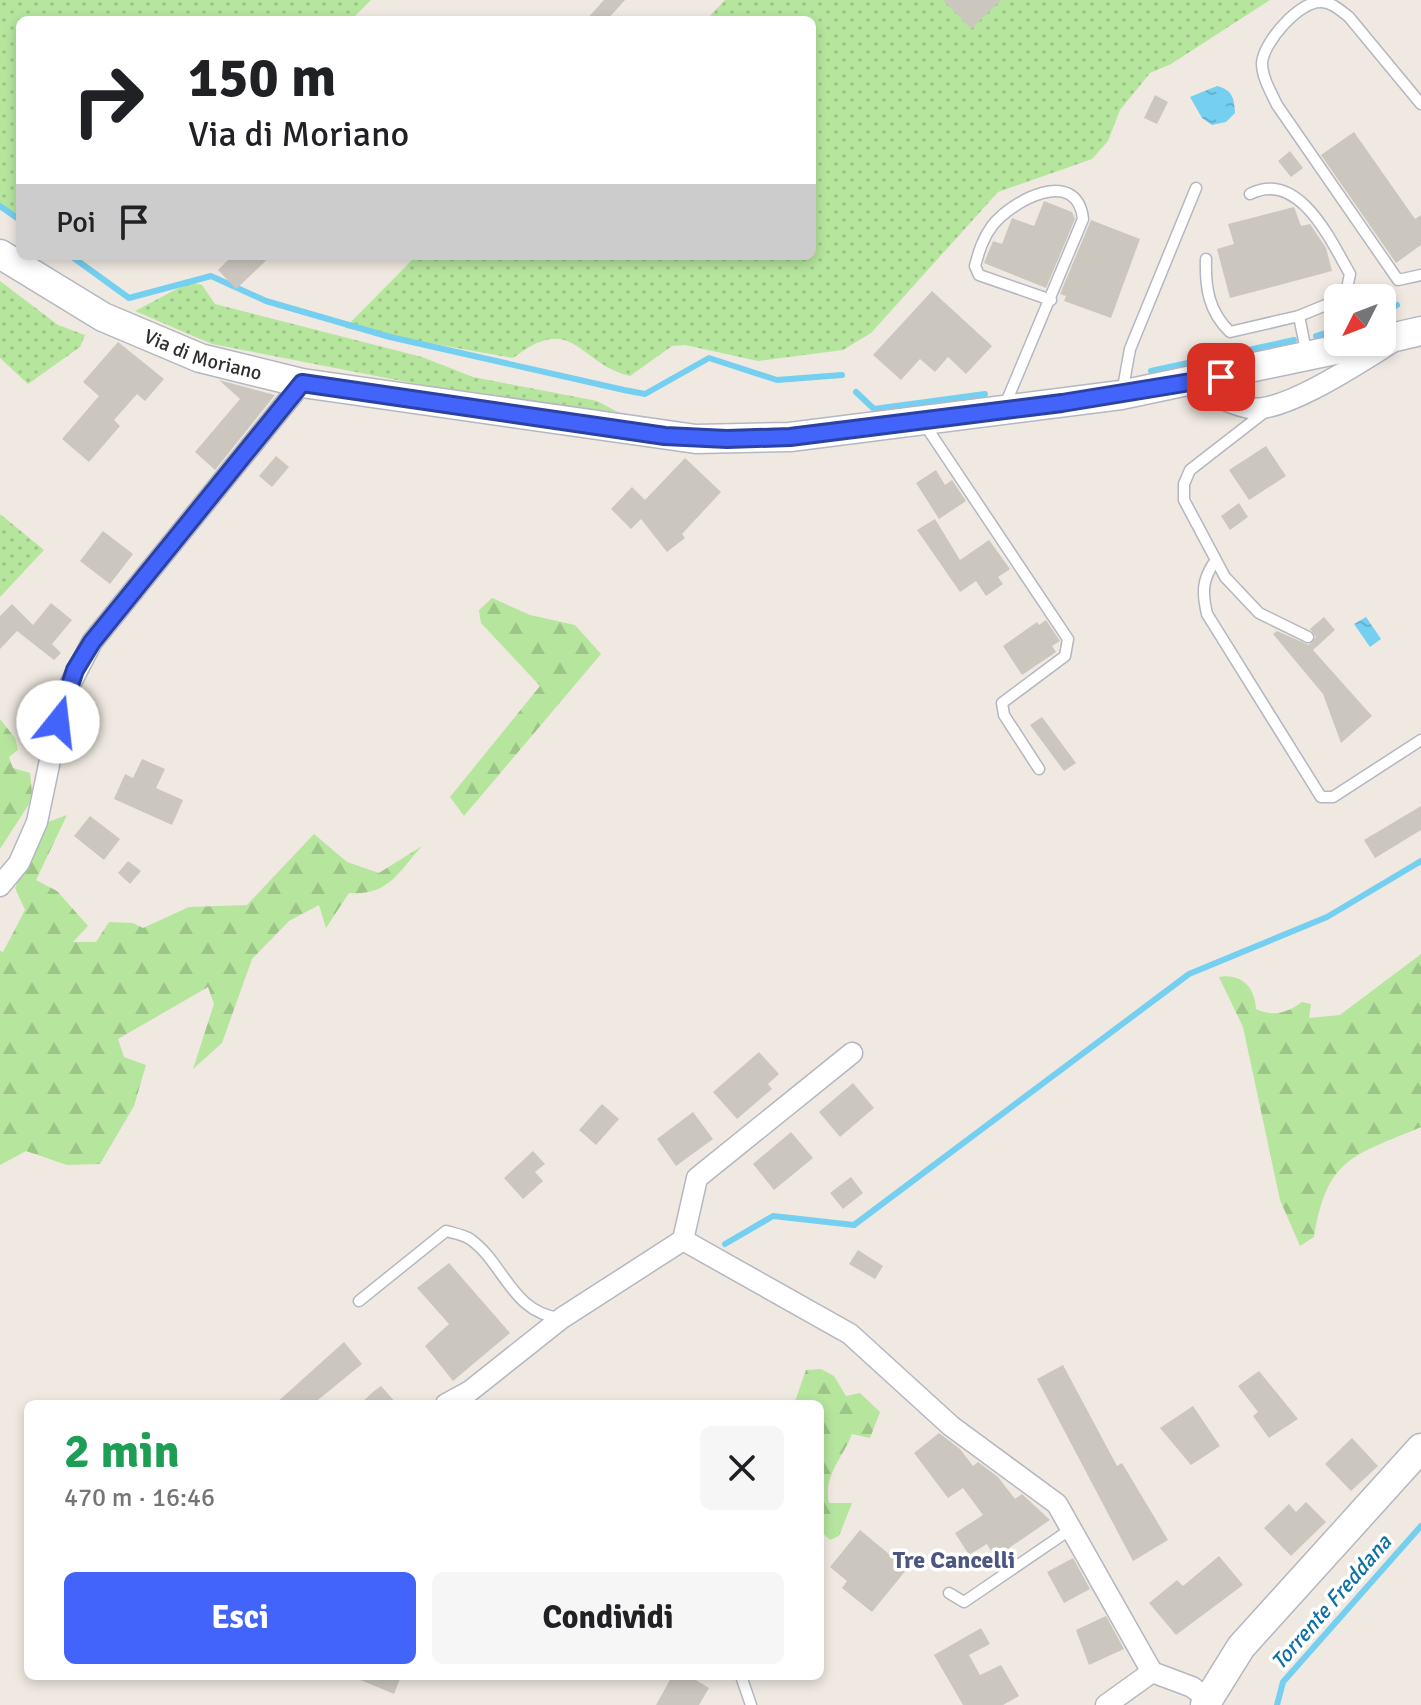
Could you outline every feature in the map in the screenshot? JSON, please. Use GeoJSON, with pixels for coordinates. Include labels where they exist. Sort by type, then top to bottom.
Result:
{"type":"FeatureCollection","features":[{"type":"Feature","properties":{"kind":"main road","name":"Via di Moriano"},"geometry":{"type":"LineString","coordinates":[[0,254],[61,295],[158,343],[200,358],[302,383],[696,439],[790,437],[1121,395],[1324,354]]}},
{"type":"Feature","properties":{"kind":"main road"},"geometry":{"type":"LineString","coordinates":[[1206,1702],[1241,1647],[1421,1448]]}},
{"type":"Feature","properties":{"kind":"street"},"geometry":{"type":"LineString","coordinates":[[1192,383],[1251,409],[1277,403],[1340,375],[1402,335]]}},
{"type":"Feature","properties":{"kind":"street"},"geometry":{"type":"LineString","coordinates":[[0,886],[19,863],[37,822],[63,698],[92,642],[302,383]]}},
{"type":"Feature","properties":{"kind":"street"},"geometry":{"type":"LineString","coordinates":[[453,1400],[470,1391],[562,1318],[683,1240],[697,1178],[852,1053]]}},
{"type":"Feature","properties":{"kind":"street"},"geometry":{"type":"LineString","coordinates":[[683,1240],[850,1334],[951,1426],[1057,1504],[1152,1672],[1192,1687],[1206,1702]]}},
{"type":"Feature","properties":{"kind":"street"},"geometry":{"type":"LineString","coordinates":[[1106,1705],[1152,1672]]}},
{"type":"Feature","properties":{"kind":"lane"},"geometry":{"type":"LineString","coordinates":[[1421,104],[1336,6],[1321,2],[1307,5],[1266,46],[1262,64],[1264,79],[1286,118],[1398,280],[1421,275]]}},
{"type":"Feature","properties":{"kind":"lane"},"geometry":{"type":"LineString","coordinates":[[1121,395],[1130,349],[1196,188]]}},
{"type":"Feature","properties":{"kind":"lane"},"geometry":{"type":"LineString","coordinates":[[1250,194],[1268,189],[1292,195],[1319,221],[1350,274],[1348,284]]}},
{"type":"Feature","properties":{"kind":"lane"},"geometry":{"type":"LineString","coordinates":[[1003,410],[1051,300],[1083,219],[1082,207],[1073,196],[1050,190],[1014,206],[994,224],[981,244],[975,266],[979,275],[1051,300]]}},
{"type":"Feature","properties":{"kind":"lane"},"geometry":{"type":"LineString","coordinates":[[1206,259],[1206,280],[1214,317],[1230,332],[1299,316],[1324,305]]}},
{"type":"Feature","properties":{"kind":"lane"},"geometry":{"type":"LineString","coordinates":[[1299,316],[1307,358]]}},
{"type":"Feature","properties":{"kind":"lane"},"geometry":{"type":"LineString","coordinates":[[1277,403],[1190,470],[1184,484],[1184,500],[1215,561],[1259,613],[1308,637]]}},
{"type":"Feature","properties":{"kind":"lane"},"geometry":{"type":"LineString","coordinates":[[921,421],[1068,639],[1065,656],[1002,703],[1004,715],[1039,769]]}},
{"type":"Feature","properties":{"kind":"lane"},"geometry":{"type":"LineString","coordinates":[[1215,561],[1204,576],[1202,593],[1207,614],[1321,797],[1333,797],[1421,740]]}},
{"type":"Feature","properties":{"kind":"lane"},"geometry":{"type":"LineString","coordinates":[[359,1301],[446,1231],[470,1239],[523,1301],[541,1316],[562,1318]]}},
{"type":"Feature","properties":{"kind":"lane"},"geometry":{"type":"LineString","coordinates":[[949,1593],[964,1602],[1071,1529]]}},
{"type":"Feature","properties":{"kind":"lane"},"geometry":{"type":"LineString","coordinates":[[742,1680],[751,1705]]}},
{"type":"Feature","properties":{"kind":"green space"},"geometry":{"type":"Polygon","coordinates":[[[0,0],[371,0],[355,16],[16,16],[16,216],[0,205],[0,0]]]}},
{"type":"Feature","properties":{"kind":"green space"},"geometry":{"type":"Polygon","coordinates":[[[725,0],[1270,0],[1171,64],[1150,73],[1120,110],[1108,141],[1092,159],[998,192],[871,333],[843,350],[758,361],[685,345],[672,346],[630,376],[612,370],[563,340],[550,339],[533,345],[513,358],[345,328],[412,260],[816,260],[816,16],[710,16],[725,0]]]}},
{"type":"Feature","properties":{"kind":"green space"},"geometry":{"type":"Polygon","coordinates":[[[0,281],[58,325],[85,335],[80,347],[28,384],[0,358],[0,281]]]}},
{"type":"Feature","properties":{"kind":"green space"},"geometry":{"type":"Polygon","coordinates":[[[190,282],[202,285],[215,304],[422,357],[473,377],[597,401],[618,412],[479,396],[212,344],[135,311],[190,282]]]}},
{"type":"Feature","properties":{"kind":"green space"},"geometry":{"type":"Polygon","coordinates":[[[0,514],[44,550],[0,597],[0,514]]]}},
{"type":"Feature","properties":{"kind":"green space"},"geometry":{"type":"Polygon","coordinates":[[[492,598],[530,615],[575,625],[601,654],[464,816],[450,797],[540,686],[481,623],[479,610],[492,598]]]}},
{"type":"Feature","properties":{"kind":"green space"},"geometry":{"type":"Polygon","coordinates":[[[0,719],[15,738],[18,750],[9,757],[13,768],[30,773],[32,792],[29,804],[0,849],[0,719]]]}},
{"type":"Feature","properties":{"kind":"green space"},"geometry":{"type":"Polygon","coordinates":[[[67,815],[36,880],[57,891],[88,926],[73,942],[96,942],[109,922],[133,923],[143,928],[189,907],[247,905],[314,834],[347,862],[379,873],[422,846],[399,874],[383,887],[349,893],[326,928],[319,905],[289,921],[252,959],[222,1043],[193,1069],[214,1004],[208,987],[118,1039],[124,1057],[146,1065],[134,1106],[100,1164],[67,1165],[26,1151],[0,1165],[0,951],[3,952],[25,910],[15,888],[45,823],[67,815]]]}},
{"type":"Feature","properties":{"kind":"green space"},"geometry":{"type":"Polygon","coordinates":[[[1421,954],[1421,1127],[1377,1145],[1347,1163],[1327,1190],[1314,1237],[1300,1246],[1280,1200],[1243,1027],[1219,977],[1234,977],[1246,984],[1253,995],[1256,1009],[1280,1013],[1302,1002],[1311,1004],[1309,1018],[1340,1015],[1421,954]]]}},
{"type":"Feature","properties":{"kind":"green space"},"geometry":{"type":"Polygon","coordinates":[[[821,1369],[834,1376],[846,1396],[860,1393],[880,1412],[870,1438],[852,1434],[831,1475],[829,1503],[852,1503],[839,1536],[830,1540],[824,1534],[824,1400],[795,1400],[806,1370],[821,1369]]]}},
{"type":"Feature","properties":{"kind":"water"},"geometry":{"type":"Polygon","coordinates":[[[1217,86],[1232,96],[1235,113],[1226,122],[1212,125],[1202,118],[1190,97],[1217,86]]]}},
{"type":"Feature","properties":{"kind":"water"},"geometry":{"type":"Polygon","coordinates":[[[1366,617],[1381,639],[1370,647],[1354,624],[1366,617]]]}},
{"type":"Feature","properties":{"kind":"building"},"geometry":{"type":"Polygon","coordinates":[[[604,0],[625,0],[611,16],[590,16],[604,0]]]}},
{"type":"Feature","properties":{"kind":"building"},"geometry":{"type":"Polygon","coordinates":[[[943,0],[1001,0],[971,29],[943,0]]]}},
{"type":"Feature","properties":{"kind":"building"},"geometry":{"type":"Polygon","coordinates":[[[1155,95],[1168,102],[1157,124],[1144,118],[1155,95]]]}},
{"type":"Feature","properties":{"kind":"building"},"geometry":{"type":"Polygon","coordinates":[[[1354,132],[1415,219],[1421,215],[1421,245],[1396,263],[1321,155],[1354,132]]]}},
{"type":"Feature","properties":{"kind":"building"},"geometry":{"type":"Polygon","coordinates":[[[1290,151],[1303,168],[1291,177],[1278,161],[1290,151]]]}},
{"type":"Feature","properties":{"kind":"building"},"geometry":{"type":"Polygon","coordinates":[[[1044,201],[1072,212],[1075,219],[1046,288],[984,263],[993,241],[1002,244],[1012,218],[1034,226],[1044,201]]]}},
{"type":"Feature","properties":{"kind":"building"},"geometry":{"type":"Polygon","coordinates":[[[1294,207],[1301,226],[1310,224],[1326,248],[1332,271],[1230,298],[1217,249],[1234,244],[1228,224],[1294,207]]]}},
{"type":"Feature","properties":{"kind":"building"},"geometry":{"type":"Polygon","coordinates":[[[1091,220],[1140,239],[1111,318],[1064,301],[1066,296],[1060,294],[1091,220]]]}},
{"type":"Feature","properties":{"kind":"building"},"geometry":{"type":"Polygon","coordinates":[[[228,260],[267,260],[236,289],[218,270],[228,260]]]}},
{"type":"Feature","properties":{"kind":"building"},"geometry":{"type":"Polygon","coordinates":[[[932,291],[992,346],[966,374],[948,357],[935,372],[920,359],[901,380],[873,355],[932,291]]]}},
{"type":"Feature","properties":{"kind":"building"},"geometry":{"type":"Polygon","coordinates":[[[118,342],[164,379],[145,401],[137,394],[114,420],[120,426],[89,462],[62,439],[99,396],[83,382],[118,342]]]}},
{"type":"Feature","properties":{"kind":"building"},"geometry":{"type":"Polygon","coordinates":[[[219,380],[275,395],[215,470],[195,452],[240,399],[219,380]]]}},
{"type":"Feature","properties":{"kind":"building"},"geometry":{"type":"Polygon","coordinates":[[[1266,446],[1286,476],[1249,500],[1229,470],[1266,446]]]}},
{"type":"Feature","properties":{"kind":"building"},"geometry":{"type":"Polygon","coordinates":[[[276,456],[289,467],[272,487],[259,476],[276,456]]]}},
{"type":"Feature","properties":{"kind":"building"},"geometry":{"type":"Polygon","coordinates":[[[685,458],[721,492],[682,534],[685,538],[667,552],[641,519],[631,529],[611,509],[632,487],[645,500],[685,458]]]}},
{"type":"Feature","properties":{"kind":"building"},"geometry":{"type":"Polygon","coordinates":[[[936,470],[945,485],[952,480],[966,501],[939,519],[916,483],[936,470]]]}},
{"type":"Feature","properties":{"kind":"building"},"geometry":{"type":"Polygon","coordinates":[[[1239,503],[1248,517],[1230,530],[1221,516],[1239,503]]]}},
{"type":"Feature","properties":{"kind":"building"},"geometry":{"type":"Polygon","coordinates":[[[935,519],[960,560],[989,540],[1010,569],[998,577],[1003,584],[986,596],[976,581],[960,592],[917,530],[935,519]]]}},
{"type":"Feature","properties":{"kind":"building"},"geometry":{"type":"Polygon","coordinates":[[[103,531],[133,554],[110,584],[80,561],[103,531]]]}},
{"type":"Feature","properties":{"kind":"building"},"geometry":{"type":"Polygon","coordinates":[[[51,603],[72,620],[52,644],[61,653],[54,660],[17,631],[0,649],[0,616],[12,604],[33,625],[51,603]]]}},
{"type":"Feature","properties":{"kind":"building"},"geometry":{"type":"Polygon","coordinates":[[[1324,617],[1335,630],[1313,650],[1372,716],[1341,743],[1323,694],[1273,634],[1277,631],[1309,645],[1316,637],[1310,629],[1324,617]]]}},
{"type":"Feature","properties":{"kind":"building"},"geometry":{"type":"Polygon","coordinates":[[[1046,620],[1060,641],[1052,646],[1056,652],[1022,675],[1003,646],[1037,622],[1039,625],[1046,620]]]}},
{"type":"Feature","properties":{"kind":"building"},"geometry":{"type":"Polygon","coordinates":[[[1042,717],[1076,763],[1064,771],[1030,725],[1042,717]]]}},
{"type":"Feature","properties":{"kind":"building"},"geometry":{"type":"Polygon","coordinates":[[[142,759],[165,769],[156,788],[183,800],[172,825],[114,799],[125,774],[133,778],[142,759]]]}},
{"type":"Feature","properties":{"kind":"building"},"geometry":{"type":"Polygon","coordinates":[[[1421,806],[1421,830],[1375,858],[1364,840],[1421,806]]]}},
{"type":"Feature","properties":{"kind":"building"},"geometry":{"type":"Polygon","coordinates":[[[90,816],[120,839],[104,860],[74,836],[90,816]]]}},
{"type":"Feature","properties":{"kind":"building"},"geometry":{"type":"Polygon","coordinates":[[[128,861],[141,871],[130,884],[118,873],[128,861]]]}},
{"type":"Feature","properties":{"kind":"building"},"geometry":{"type":"Polygon","coordinates":[[[759,1052],[779,1074],[768,1084],[772,1089],[737,1119],[713,1092],[759,1052]]]}},
{"type":"Feature","properties":{"kind":"building"},"geometry":{"type":"Polygon","coordinates":[[[853,1083],[874,1108],[840,1137],[819,1112],[853,1083]]]}},
{"type":"Feature","properties":{"kind":"building"},"geometry":{"type":"Polygon","coordinates":[[[602,1104],[619,1119],[596,1145],[579,1130],[602,1104]]]}},
{"type":"Feature","properties":{"kind":"building"},"geometry":{"type":"Polygon","coordinates":[[[693,1112],[713,1139],[676,1166],[657,1139],[693,1112]]]}},
{"type":"Feature","properties":{"kind":"building"},"geometry":{"type":"Polygon","coordinates":[[[791,1132],[813,1158],[774,1190],[753,1164],[791,1132]]]}},
{"type":"Feature","properties":{"kind":"building"},"geometry":{"type":"Polygon","coordinates":[[[533,1151],[545,1164],[535,1172],[543,1181],[523,1199],[504,1178],[533,1151]]]}},
{"type":"Feature","properties":{"kind":"building"},"geometry":{"type":"Polygon","coordinates":[[[851,1177],[863,1193],[843,1209],[830,1193],[851,1177]]]}},
{"type":"Feature","properties":{"kind":"building"},"geometry":{"type":"Polygon","coordinates":[[[858,1250],[883,1266],[875,1279],[849,1264],[858,1250]]]}},
{"type":"Feature","properties":{"kind":"building"},"geometry":{"type":"Polygon","coordinates":[[[449,1263],[510,1333],[453,1381],[425,1346],[449,1324],[417,1288],[449,1263]]]}},
{"type":"Feature","properties":{"kind":"building"},"geometry":{"type":"Polygon","coordinates":[[[344,1342],[362,1364],[318,1400],[279,1400],[344,1342]]]}},
{"type":"Feature","properties":{"kind":"building"},"geometry":{"type":"Polygon","coordinates":[[[1063,1365],[1117,1466],[1122,1463],[1168,1540],[1133,1561],[1037,1379],[1063,1365]]]}},
{"type":"Feature","properties":{"kind":"building"},"geometry":{"type":"Polygon","coordinates":[[[1259,1371],[1298,1419],[1269,1438],[1253,1416],[1258,1412],[1238,1386],[1259,1371]]]}},
{"type":"Feature","properties":{"kind":"building"},"geometry":{"type":"Polygon","coordinates":[[[381,1386],[393,1400],[364,1400],[381,1386]]]}},
{"type":"Feature","properties":{"kind":"building"},"geometry":{"type":"Polygon","coordinates":[[[1193,1406],[1220,1446],[1191,1465],[1160,1428],[1193,1406]]]}},
{"type":"Feature","properties":{"kind":"building"},"geometry":{"type":"Polygon","coordinates":[[[939,1433],[960,1449],[973,1466],[978,1462],[998,1477],[1015,1499],[1022,1494],[1050,1520],[1009,1548],[1015,1558],[1000,1567],[987,1544],[969,1555],[955,1533],[983,1515],[963,1488],[948,1498],[914,1453],[939,1433]]]}},
{"type":"Feature","properties":{"kind":"building"},"geometry":{"type":"Polygon","coordinates":[[[1352,1438],[1378,1466],[1351,1491],[1325,1464],[1352,1438]]]}},
{"type":"Feature","properties":{"kind":"building"},"geometry":{"type":"Polygon","coordinates":[[[1306,1502],[1326,1522],[1291,1556],[1264,1528],[1289,1504],[1296,1512],[1306,1502]]]}},
{"type":"Feature","properties":{"kind":"building"},"geometry":{"type":"Polygon","coordinates":[[[860,1530],[907,1569],[872,1612],[842,1588],[847,1581],[830,1567],[860,1530]]]}},
{"type":"Feature","properties":{"kind":"building"},"geometry":{"type":"Polygon","coordinates":[[[1219,1556],[1243,1585],[1176,1635],[1149,1603],[1177,1580],[1183,1586],[1219,1556]]]}},
{"type":"Feature","properties":{"kind":"building"},"geometry":{"type":"Polygon","coordinates":[[[1073,1558],[1090,1589],[1064,1603],[1047,1572],[1073,1558]]]}},
{"type":"Feature","properties":{"kind":"building"},"geometry":{"type":"Polygon","coordinates":[[[1106,1616],[1124,1649],[1089,1665],[1076,1630],[1106,1616]]]}},
{"type":"Feature","properties":{"kind":"building"},"geometry":{"type":"Polygon","coordinates":[[[981,1628],[990,1644],[969,1655],[980,1675],[1001,1665],[1019,1696],[1003,1705],[963,1705],[934,1655],[981,1628]]]}},
{"type":"Feature","properties":{"kind":"building"},"geometry":{"type":"Polygon","coordinates":[[[361,1680],[399,1680],[394,1694],[361,1680]]]}},
{"type":"Feature","properties":{"kind":"building"},"geometry":{"type":"Polygon","coordinates":[[[670,1680],[696,1680],[709,1688],[699,1705],[656,1705],[670,1680]]]}},
{"type":"Feature","properties":{"kind":"waterway"},"geometry":{"type":"LineString","coordinates":[[0,206],[16,217]]}},
{"type":"Feature","properties":{"kind":"waterway"},"geometry":{"type":"LineString","coordinates":[[77,260],[129,298],[211,276],[266,301],[390,337],[645,394],[709,358],[777,380],[842,375]]}},
{"type":"Feature","properties":{"kind":"waterway"},"geometry":{"type":"LineString","coordinates":[[1316,336],[1324,333]]}},
{"type":"Feature","properties":{"kind":"waterway"},"geometry":{"type":"LineString","coordinates":[[1151,371],[1294,340]]}},
{"type":"Feature","properties":{"kind":"waterway"},"geometry":{"type":"LineString","coordinates":[[856,392],[874,409],[985,394]]}},
{"type":"Feature","properties":{"kind":"waterway"},"geometry":{"type":"LineString","coordinates":[[725,1244],[773,1216],[854,1225],[1189,974],[1327,917],[1421,861]]}},
{"type":"Feature","properties":{"kind":"waterway","name":"Torrente Freddana"},"geometry":{"type":"LineString","coordinates":[[1277,1705],[1283,1682],[1421,1526]]}},
{"type":"Feature","properties":{"kind":"district","name":"Tre Cancelli"},"geometry":{"type":"Point","coordinates":[954,1560]}},
{"type":"Feature","properties":{"kind":"route"},"geometry":{"type":"LineString","coordinates":[[58,722],[63,698],[92,642],[302,383],[665,436],[727,439],[790,437],[1062,403],[1221,377]]}}]}
